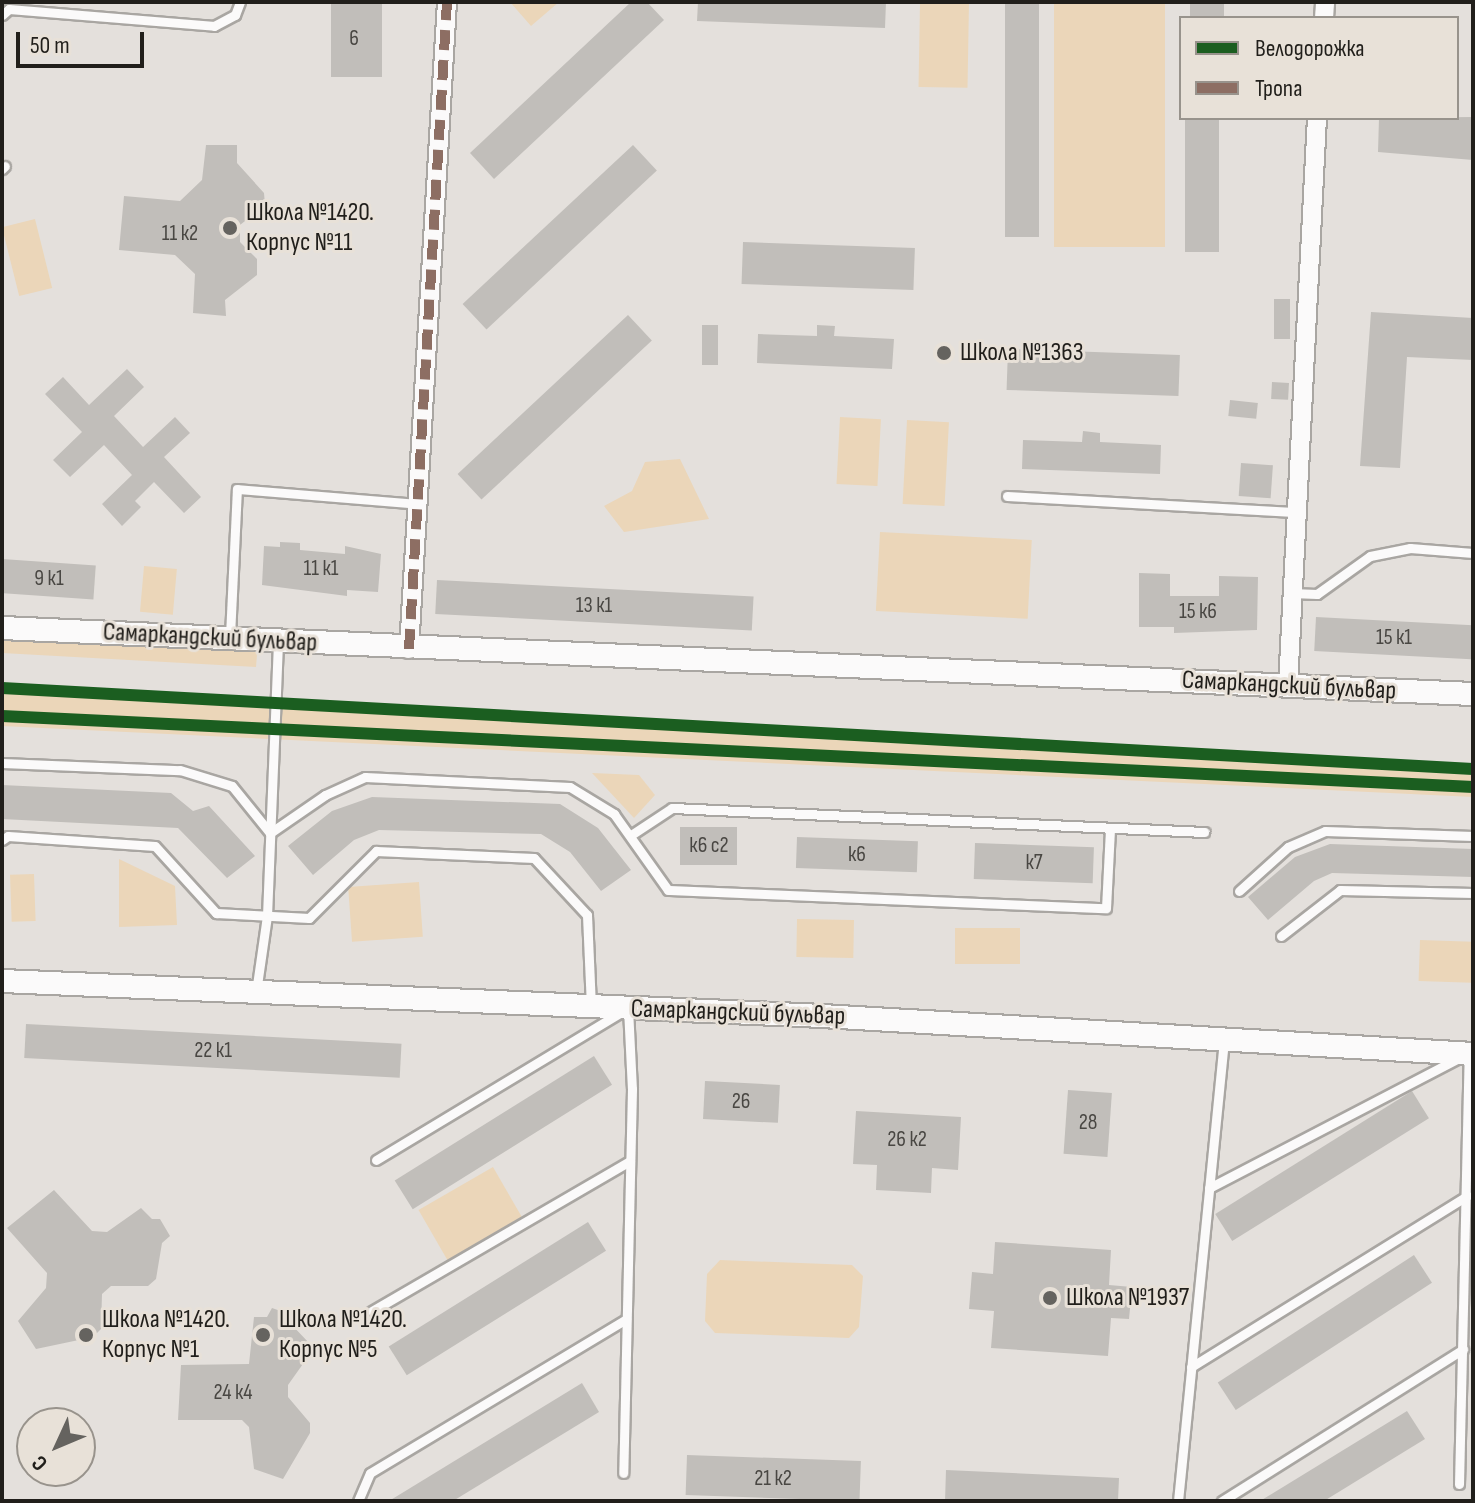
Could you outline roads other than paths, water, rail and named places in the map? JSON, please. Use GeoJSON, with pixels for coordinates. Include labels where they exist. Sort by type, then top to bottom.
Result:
{"type":"FeatureCollection","features":[{"type":"Feature","properties":{"kind":"street"},"geometry":{"type":"LineString","coordinates":[[409,649],[447,2]]}},
{"type":"Feature","properties":{"kind":"street"},"geometry":{"type":"LineString","coordinates":[[1288,686],[1294,512],[1317,120]]}},
{"type":"Feature","properties":{"kind":"street","name":"Самаркандский бульвар"},"geometry":{"type":"LineString","coordinates":[[2,628],[409,649],[1473,694]]}},
{"type":"Feature","properties":{"kind":"street","name":"Самаркандский бульвар"},"geometry":{"type":"LineString","coordinates":[[2,981],[591,1006],[1471,1054]]}},
{"type":"Feature","properties":{"kind":"lane"},"geometry":{"type":"LineString","coordinates":[[2,15],[9,9],[214,26],[235,15],[240,2]]}},
{"type":"Feature","properties":{"kind":"lane"},"geometry":{"type":"LineString","coordinates":[[230,639],[237,489],[419,504]]}},
{"type":"Feature","properties":{"kind":"lane"},"geometry":{"type":"LineString","coordinates":[[1007,496],[1294,512]]}},
{"type":"Feature","properties":{"kind":"lane"},"geometry":{"type":"LineString","coordinates":[[1291,593],[1317,594],[1370,556],[1410,548],[1473,553]]}},
{"type":"Feature","properties":{"kind":"lane"},"geometry":{"type":"LineString","coordinates":[[256,992],[267,916],[278,642]]}},
{"type":"Feature","properties":{"kind":"lane"},"geometry":{"type":"LineString","coordinates":[[2,763],[180,770],[232,786],[270,833]]}},
{"type":"Feature","properties":{"kind":"lane"},"geometry":{"type":"LineString","coordinates":[[270,833],[325,795],[365,777],[570,787],[614,814],[668,890],[1106,908],[1110,828]]}},
{"type":"Feature","properties":{"kind":"lane"},"geometry":{"type":"LineString","coordinates":[[631,835],[672,808],[1204,832]]}},
{"type":"Feature","properties":{"kind":"lane"},"geometry":{"type":"LineString","coordinates":[[1239,891],[1288,847],[1325,831],[1473,836]]}},
{"type":"Feature","properties":{"kind":"lane"},"geometry":{"type":"LineString","coordinates":[[2,840],[8,836],[155,846],[216,913],[309,918],[376,851],[534,858],[587,915],[591,1006]]}},
{"type":"Feature","properties":{"kind":"lane"},"geometry":{"type":"LineString","coordinates":[[1281,936],[1340,890],[1473,893]]}},
{"type":"Feature","properties":{"kind":"lane"},"geometry":{"type":"LineString","coordinates":[[376,1160],[628,1008]]}},
{"type":"Feature","properties":{"kind":"lane"},"geometry":{"type":"LineString","coordinates":[[623,1473],[630,1161],[628,1008]]}},
{"type":"Feature","properties":{"kind":"lane"},"geometry":{"type":"LineString","coordinates":[[1178,1501],[1224,1039]]}},
{"type":"Feature","properties":{"kind":"lane"},"geometry":{"type":"LineString","coordinates":[[1209,1188],[1471,1054],[1459,1484]]}},
{"type":"Feature","properties":{"kind":"lane"},"geometry":{"type":"LineString","coordinates":[[372,1311],[630,1161]]}},
{"type":"Feature","properties":{"kind":"lane"},"geometry":{"type":"LineString","coordinates":[[1191,1367],[1467,1196]]}},
{"type":"Feature","properties":{"kind":"lane"},"geometry":{"type":"LineString","coordinates":[[358,1501],[370,1473],[626,1319]]}},
{"type":"Feature","properties":{"kind":"lane"},"geometry":{"type":"LineString","coordinates":[[1222,1501],[1463,1349]]}},
{"type":"Feature","properties":{"kind":"place","name":"Школа №1420. Корпус №11"},"geometry":{"type":"Point","coordinates":[230,228]}},
{"type":"Feature","properties":{"kind":"place","name":"Школа №1363"},"geometry":{"type":"Point","coordinates":[944,353]}},
{"type":"Feature","properties":{"kind":"place","name":"Школа №1937"},"geometry":{"type":"Point","coordinates":[1050,1298]}},
{"type":"Feature","properties":{"kind":"place","name":"Школа №1420. Корпус №1"},"geometry":{"type":"Point","coordinates":[86,1335]}},
{"type":"Feature","properties":{"kind":"place","name":"Школа №1420. Корпус №5"},"geometry":{"type":"Point","coordinates":[263,1335]}}]}
